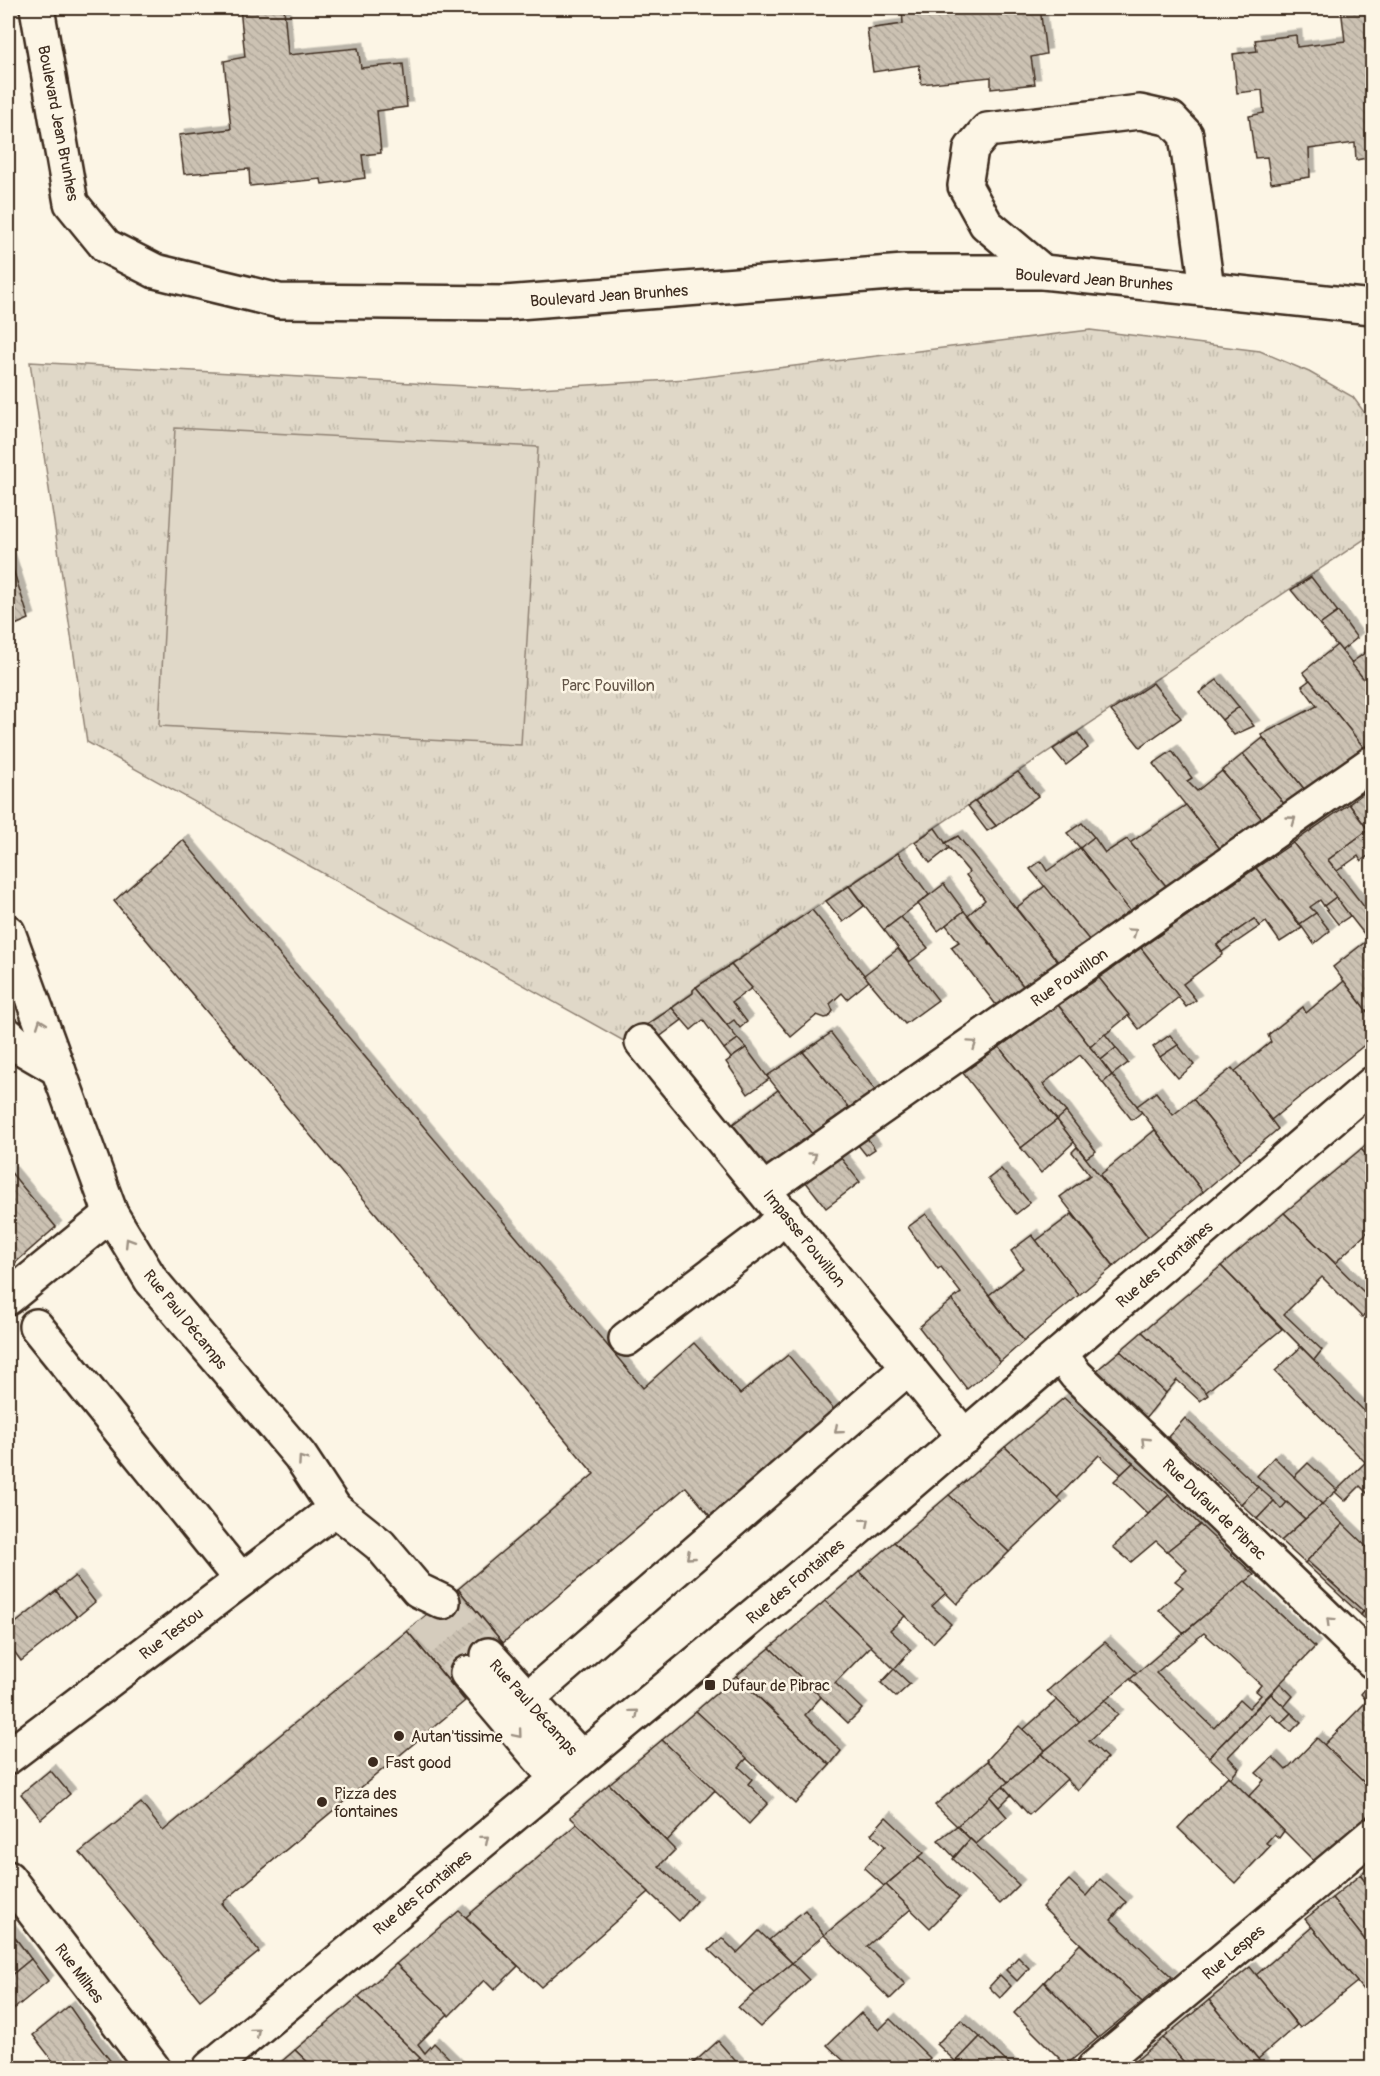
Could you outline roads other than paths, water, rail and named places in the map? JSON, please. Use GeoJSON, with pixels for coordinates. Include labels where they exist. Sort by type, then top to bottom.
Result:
{"type":"FeatureCollection","features":[{"type":"Feature","properties":{"kind":"street","name":"Boulevard Jean Brunhes"},"geometry":{"type":"LineString","coordinates":[[37,8],[71,203],[106,246],[155,271],[279,301],[493,303],[904,272],[1043,272],[1372,307]]}},
{"type":"Feature","properties":{"kind":"street"},"geometry":{"type":"LineString","coordinates":[[1043,272],[986,224],[965,186],[971,149],[987,130],[1140,112],[1171,119],[1186,135],[1208,288]]}},
{"type":"Feature","properties":{"kind":"street","name":"Rue Pouvillon"},"geometry":{"type":"LineString","coordinates":[[626,1339],[768,1232],[775,1202],[1372,763]]}},
{"type":"Feature","properties":{"kind":"street","name":"Rue Paul Décamps"},"geometry":{"type":"LineString","coordinates":[[8,932],[111,1214],[152,1280],[300,1456],[335,1509],[380,1545],[428,1603]]}},
{"type":"Feature","properties":{"kind":"street"},"geometry":{"type":"LineString","coordinates":[[8,1035],[22,1048],[58,1069]]}},
{"type":"Feature","properties":{"kind":"street","name":"Impasse Pouvillon"},"geometry":{"type":"LineString","coordinates":[[642,1042],[965,1437]]}},
{"type":"Feature","properties":{"kind":"street","name":"Rue des Fontaines"},"geometry":{"type":"LineString","coordinates":[[210,2068],[568,1768],[848,1538],[1372,1084]]}},
{"type":"Feature","properties":{"kind":"street"},"geometry":{"type":"LineString","coordinates":[[8,1298],[111,1214]]}},
{"type":"Feature","properties":{"kind":"street"},"geometry":{"type":"LineString","coordinates":[[36,1326],[241,1580]]}},
{"type":"Feature","properties":{"kind":"street","name":"Rue Dufaur de Pibrac"},"geometry":{"type":"LineString","coordinates":[[1060,1354],[1077,1375],[1372,1661]]}},
{"type":"Feature","properties":{"kind":"street"},"geometry":{"type":"LineString","coordinates":[[527,1699],[909,1367]]}},
{"type":"Feature","properties":{"kind":"street","name":"Rue Testou"},"geometry":{"type":"LineString","coordinates":[[8,1757],[335,1509]]}},
{"type":"Feature","properties":{"kind":"street","name":"Rue Paul Décamps"},"geometry":{"type":"LineString","coordinates":[[477,1664],[527,1699],[568,1768],[477,1664]]}},
{"type":"Feature","properties":{"kind":"street","name":"Rue Lespes"},"geometry":{"type":"LineString","coordinates":[[1094,2068],[1372,1835]]}},
{"type":"Feature","properties":{"kind":"street","name":"Rue Milhes"},"geometry":{"type":"LineString","coordinates":[[8,1878],[153,2068]]}},
{"type":"Feature","properties":{"kind":"tunnel"},"geometry":{"type":"LineString","coordinates":[[443,1602],[488,1655]]}},
{"type":"Feature","properties":{"kind":"tunnel"},"geometry":{"type":"LineString","coordinates":[[423,1618],[467,1673]]}},
{"type":"Feature","properties":{"kind":"place","name":"Dufaur de Pibrac"},"geometry":{"type":"Point","coordinates":[710,1685]}},
{"type":"Feature","properties":{"kind":"place","name":"Autan'tissime"},"geometry":{"type":"Point","coordinates":[399,1736]}},
{"type":"Feature","properties":{"kind":"place","name":"Fast good"},"geometry":{"type":"Point","coordinates":[373,1762]}},
{"type":"Feature","properties":{"kind":"place","name":"Pizza des fontaines"},"geometry":{"type":"Point","coordinates":[322,1802]}},
{"type":"Feature","properties":{"kind":"park label","name":"Parc Pouvillon"},"geometry":{"type":"Point","coordinates":[608,685]}}]}
